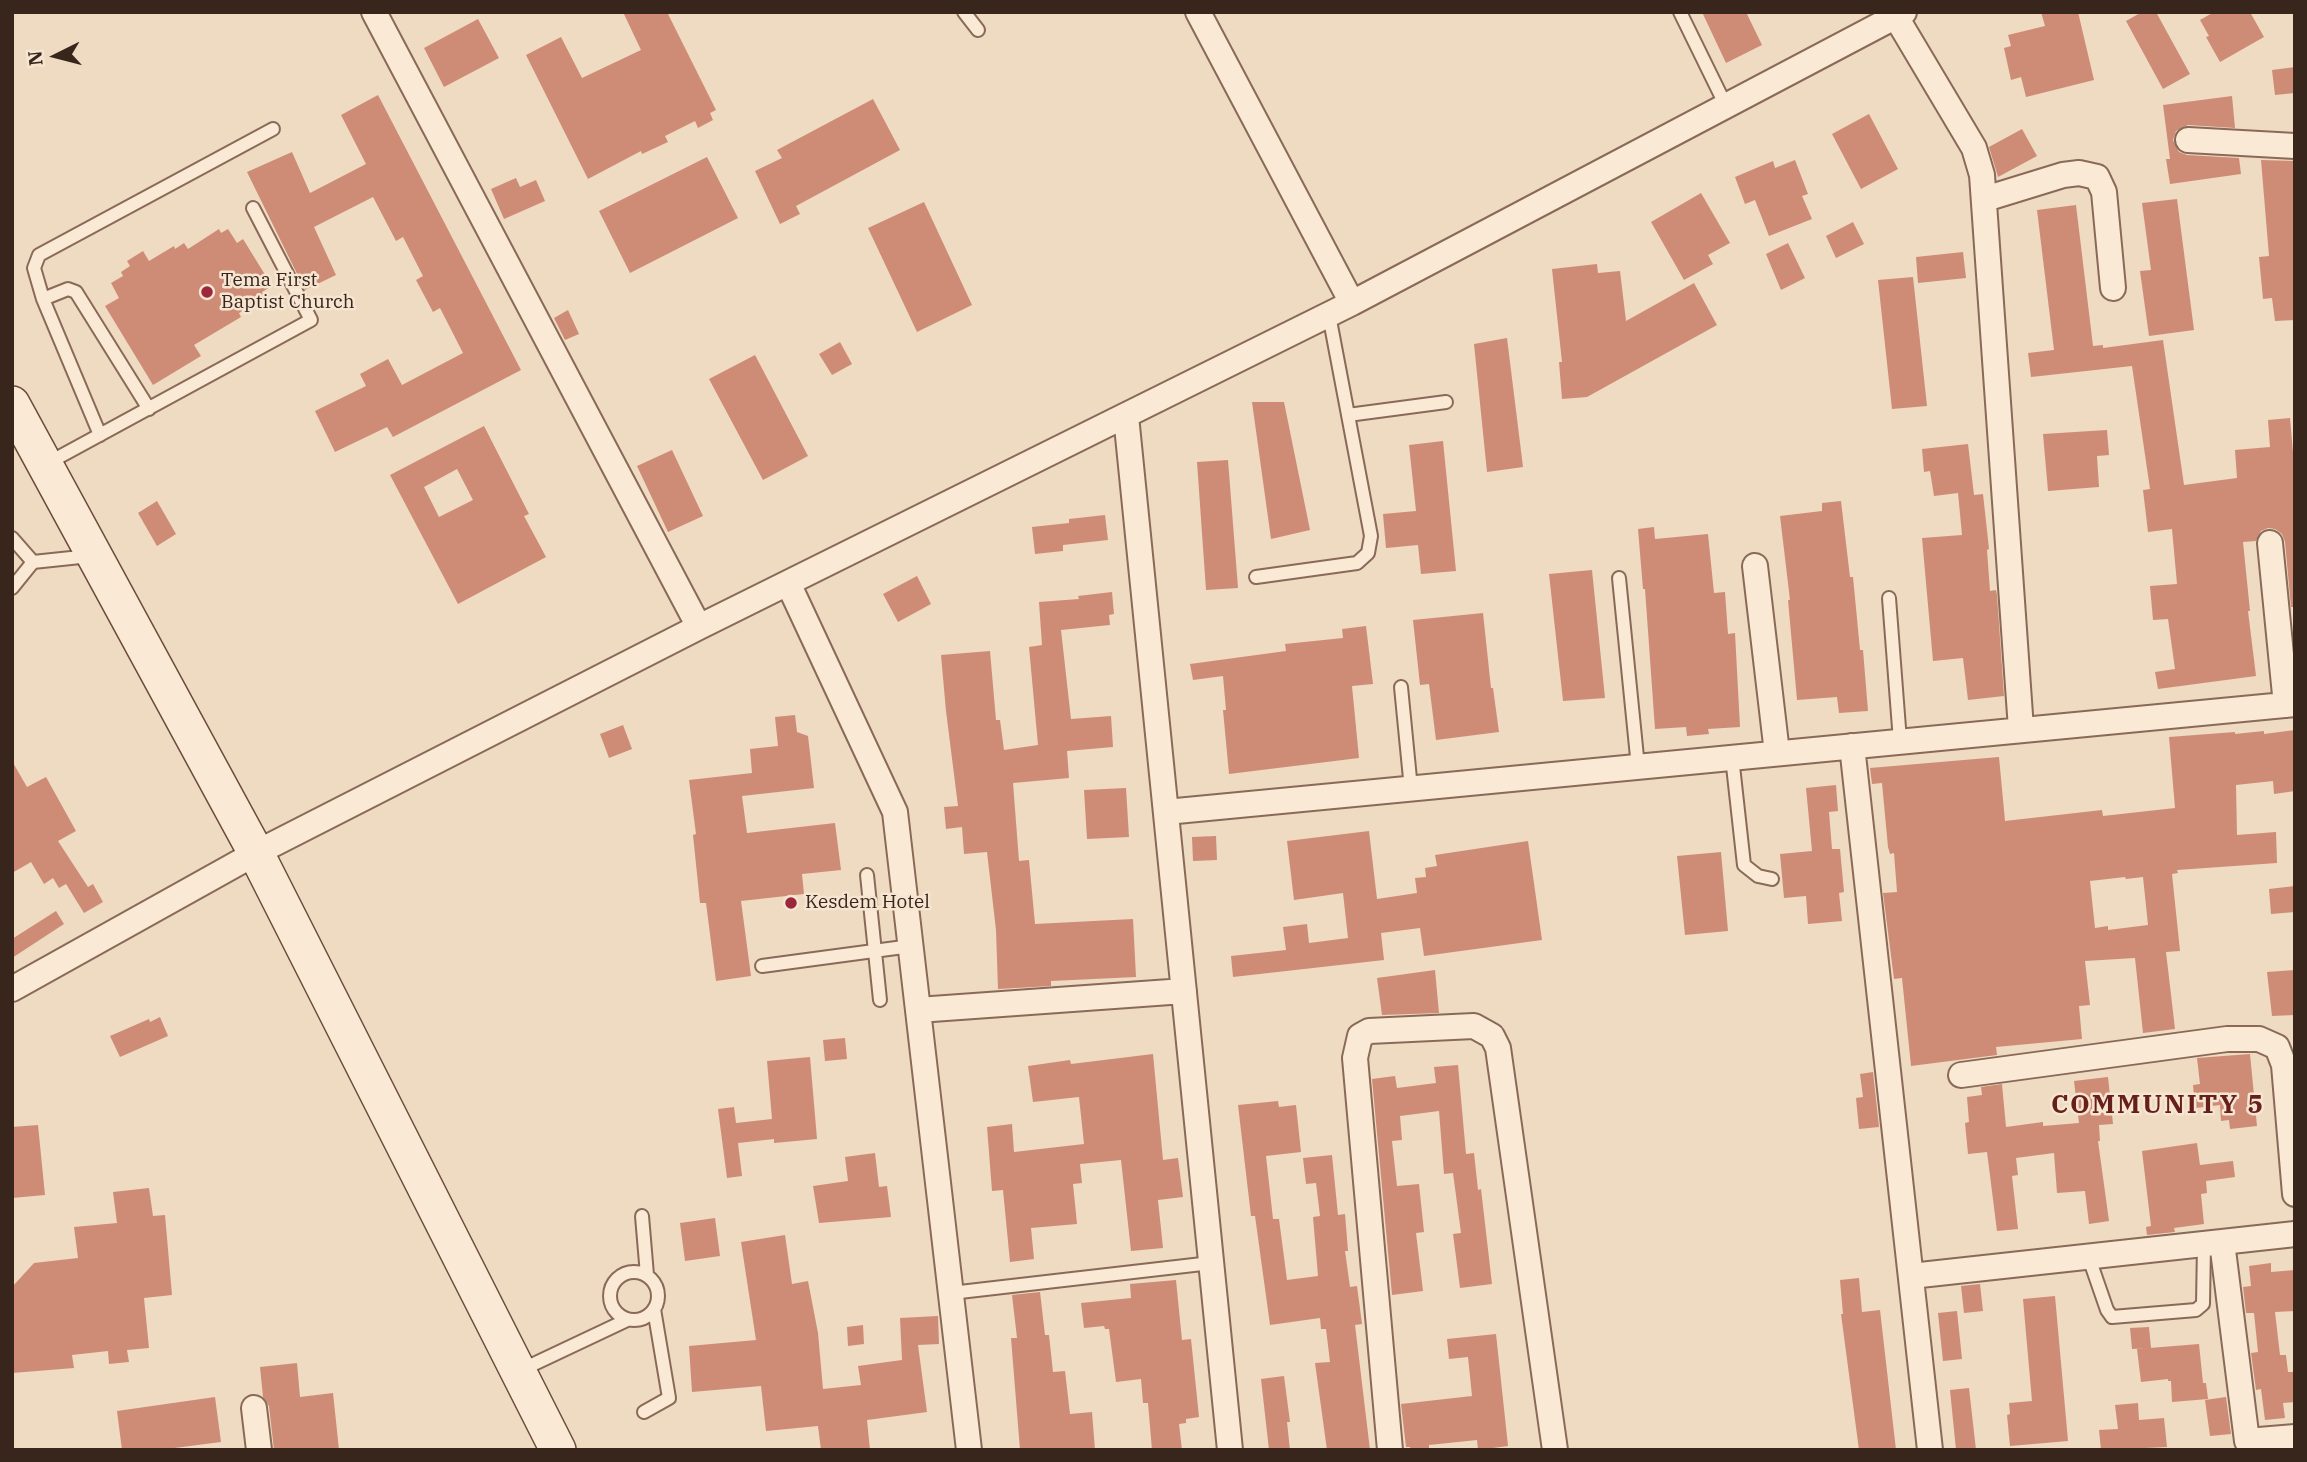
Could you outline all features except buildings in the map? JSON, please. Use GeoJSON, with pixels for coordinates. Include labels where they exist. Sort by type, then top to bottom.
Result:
{"type":"FeatureCollection","features":[{"type":"Feature","properties":{"kind":"street"},"geometry":{"type":"LineString","coordinates":[[373,12],[699,627]]}},
{"type":"Feature","properties":{"kind":"street"},"geometry":{"type":"LineString","coordinates":[[1198,12],[1352,303]]}},
{"type":"Feature","properties":{"kind":"street"},"geometry":{"type":"LineString","coordinates":[[12,989],[256,853],[699,627],[1329,315],[1900,14],[1974,148],[1982,175],[2021,729]]}},
{"type":"Feature","properties":{"kind":"street"},"geometry":{"type":"LineString","coordinates":[[2188,141],[2295,146]]}},
{"type":"Feature","properties":{"kind":"street"},"geometry":{"type":"LineString","coordinates":[[1985,199],[2063,174],[2079,173],[2097,177],[2104,192],[2113,288]]}},
{"type":"Feature","properties":{"kind":"street"},"geometry":{"type":"LineString","coordinates":[[12,404],[256,853],[558,1450]]}},
{"type":"Feature","properties":{"kind":"street"},"geometry":{"type":"LineString","coordinates":[[1126,416],[1230,1450]]}},
{"type":"Feature","properties":{"kind":"street"},"geometry":{"type":"LineString","coordinates":[[1166,812],[2291,704],[2270,543]]}},
{"type":"Feature","properties":{"kind":"street"},"geometry":{"type":"LineString","coordinates":[[1755,566],[1777,753]]}},
{"type":"Feature","properties":{"kind":"street"},"geometry":{"type":"LineString","coordinates":[[788,583],[895,812],[969,1450]]}},
{"type":"Feature","properties":{"kind":"street"},"geometry":{"type":"LineString","coordinates":[[1852,746],[1930,1450]]}},
{"type":"Feature","properties":{"kind":"street"},"geometry":{"type":"LineString","coordinates":[[918,1010],[1184,991]]}},
{"type":"Feature","properties":{"kind":"street"},"geometry":{"type":"LineString","coordinates":[[1390,1450],[1355,1058],[1360,1036],[1369,1031],[1474,1026],[1492,1036],[1498,1048],[1555,1450]]}},
{"type":"Feature","properties":{"kind":"street"},"geometry":{"type":"LineString","coordinates":[[1961,1075],[2227,1040],[2259,1039],[2277,1047],[2284,1065],[2295,1194]]}},
{"type":"Feature","properties":{"kind":"street"},"geometry":{"type":"LineString","coordinates":[[1911,1276],[2295,1234]]}},
{"type":"Feature","properties":{"kind":"street"},"geometry":{"type":"LineString","coordinates":[[2213,1243],[2247,1441],[2295,1437]]}},
{"type":"Feature","properties":{"kind":"street"},"geometry":{"type":"LineString","coordinates":[[254,1408],[259,1450]]}},
{"type":"Feature","properties":{"kind":"lane"},"geometry":{"type":"LineString","coordinates":[[964,12],[978,30]]}},
{"type":"Feature","properties":{"kind":"lane"},"geometry":{"type":"LineString","coordinates":[[1680,12],[1727,106]]}},
{"type":"Feature","properties":{"kind":"lane"},"geometry":{"type":"LineString","coordinates":[[100,435],[43,299],[34,268],[39,256],[273,129]]}},
{"type":"Feature","properties":{"kind":"lane"},"geometry":{"type":"LineString","coordinates":[[44,464],[311,320],[253,208]]}},
{"type":"Feature","properties":{"kind":"lane"},"geometry":{"type":"LineString","coordinates":[[43,299],[68,289],[76,292],[149,408]]}},
{"type":"Feature","properties":{"kind":"lane"},"geometry":{"type":"LineString","coordinates":[[1256,577],[1357,563],[1368,553],[1371,536],[1329,315]]}},
{"type":"Feature","properties":{"kind":"lane"},"geometry":{"type":"LineString","coordinates":[[1348,415],[1446,402]]}},
{"type":"Feature","properties":{"kind":"lane"},"geometry":{"type":"LineString","coordinates":[[12,538],[33,562]]}},
{"type":"Feature","properties":{"kind":"lane"},"geometry":{"type":"LineString","coordinates":[[12,588],[33,562],[94,556]]}},
{"type":"Feature","properties":{"kind":"lane"},"geometry":{"type":"LineString","coordinates":[[1619,578],[1637,767]]}},
{"type":"Feature","properties":{"kind":"lane"},"geometry":{"type":"LineString","coordinates":[[1889,597],[1900,741]]}},
{"type":"Feature","properties":{"kind":"lane"},"geometry":{"type":"LineString","coordinates":[[1401,687],[1412,789]]}},
{"type":"Feature","properties":{"kind":"lane"},"geometry":{"type":"LineString","coordinates":[[1732,757],[1744,865],[1758,876],[1772,879]]}},
{"type":"Feature","properties":{"kind":"lane"},"geometry":{"type":"LineString","coordinates":[[867,875],[880,1000]]}},
{"type":"Feature","properties":{"kind":"lane"},"geometry":{"type":"LineString","coordinates":[[762,966],[911,946]]}},
{"type":"Feature","properties":{"kind":"lane"},"geometry":{"type":"LineString","coordinates":[[642,1216],[647,1275]]}},
{"type":"Feature","properties":{"kind":"lane"},"geometry":{"type":"LineString","coordinates":[[2088,1258],[2112,1317],[2196,1310],[2203,1304],[2213,1243]]}},
{"type":"Feature","properties":{"kind":"lane"},"geometry":{"type":"LineString","coordinates":[[951,1293],[1211,1264]]}},
{"type":"Feature","properties":{"kind":"lane"},"geometry":{"type":"LineString","coordinates":[[627,1320],[615,1311],[611,1304],[610,1289],[613,1282],[625,1272],[640,1272],[653,1280],[659,1294],[654,1309],[669,1398],[644,1412]]}},
{"type":"Feature","properties":{"kind":"lane"},"geometry":{"type":"LineString","coordinates":[[519,1371],[627,1320],[643,1319],[654,1309]]}},
{"type":"Feature","properties":{"kind":"place","name":"Tema First Baptist Church"},"geometry":{"type":"Point","coordinates":[207,292]}},
{"type":"Feature","properties":{"kind":"place","name":"Kesdem Hotel"},"geometry":{"type":"Point","coordinates":[791,903]}},
{"type":"Feature","properties":{"kind":"district","name":"COMMUNITY 5"},"geometry":{"type":"Point","coordinates":[2158,1105]}}]}
